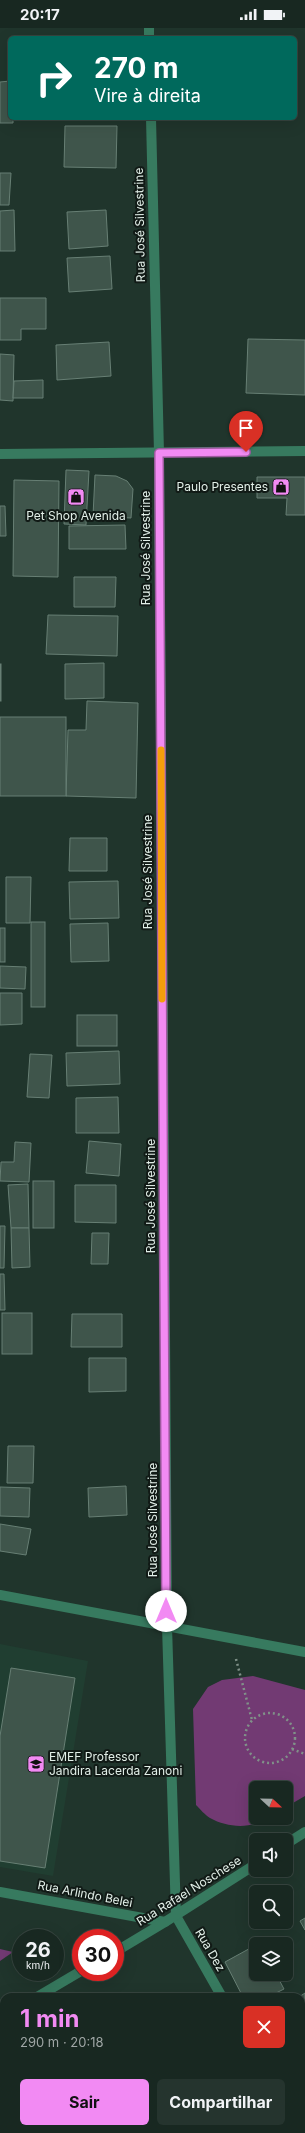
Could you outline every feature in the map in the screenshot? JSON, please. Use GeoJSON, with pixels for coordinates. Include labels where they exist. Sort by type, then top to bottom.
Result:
{"type":"FeatureCollection","features":[{"type":"Feature","properties":{"kind":"street","name":"Rua José Silvestrine"},"geometry":{"type":"LineString","coordinates":[[151,120],[159,453],[166,1626],[176,1916]]}},
{"type":"Feature","properties":{"kind":"street"},"geometry":{"type":"LineString","coordinates":[[0,454],[305,451]]}},
{"type":"Feature","properties":{"kind":"street"},"geometry":{"type":"LineString","coordinates":[[0,1595],[305,1652]]}},
{"type":"Feature","properties":{"kind":"street"},"geometry":{"type":"LineString","coordinates":[[293,1840],[305,1832]]}},
{"type":"Feature","properties":{"kind":"street","name":"Rua Rafael Noschese"},"geometry":{"type":"LineString","coordinates":[[124,1947],[176,1916],[249,1869]]}},
{"type":"Feature","properties":{"kind":"street","name":"Rua Arlindo Belei"},"geometry":{"type":"LineString","coordinates":[[0,1892],[165,1922]]}},
{"type":"Feature","properties":{"kind":"street","name":"Rua Dez"},"geometry":{"type":"LineString","coordinates":[[176,1916],[220,1993]]}},
{"type":"Feature","properties":{"kind":"street"},"geometry":{"type":"LineString","coordinates":[[44,1993],[72,1976]]}},
{"type":"Feature","properties":{"kind":"path"},"geometry":{"type":"LineString","coordinates":[[230,1638],[252,1720],[246,1735],[246,1744],[249,1752],[263,1762],[272,1763],[287,1756],[295,1742],[295,1734],[288,1720],[282,1715],[266,1713],[252,1720]]}},
{"type":"Feature","properties":{"kind":"path"},"geometry":{"type":"LineString","coordinates":[[292,1749],[305,1754]]}},
{"type":"Feature","properties":{"kind":"shaded area","name":"EMEF Professor Jandira Lacerda Zanoni"},"geometry":{"type":"Polygon","coordinates":[[[0,1644],[88,1661],[53,1876],[0,1867],[0,1644]]]}},
{"type":"Feature","properties":{"kind":"shaded area"},"geometry":{"type":"Polygon","coordinates":[[[253,1676],[305,1690],[305,1796],[293,1803],[293,1781],[249,1781],[249,1825],[239,1826],[224,1824],[204,1814],[196,1805],[193,1709],[208,1687],[222,1680],[253,1676]]]}},
{"type":"Feature","properties":{"kind":"shaded area"},"geometry":{"type":"Polygon","coordinates":[[[0,1949],[12,1952],[12,1953],[0,1961],[0,1949]]]}},
{"type":"Feature","properties":{"kind":"building"},"geometry":{"type":"Polygon","coordinates":[[[8,81],[8,120],[13,120],[13,123],[0,123],[0,82],[8,81]]]}},
{"type":"Feature","properties":{"kind":"building"},"geometry":{"type":"Polygon","coordinates":[[[65,126],[117,126],[116,168],[64,167],[65,126]]]}},
{"type":"Feature","properties":{"kind":"building"},"geometry":{"type":"Polygon","coordinates":[[[0,173],[11,173],[9,205],[0,205],[0,173]]]}},
{"type":"Feature","properties":{"kind":"building"},"geometry":{"type":"Polygon","coordinates":[[[14,210],[15,251],[0,251],[0,211],[14,210]]]}},
{"type":"Feature","properties":{"kind":"building"},"geometry":{"type":"Polygon","coordinates":[[[106,210],[108,246],[69,249],[67,212],[106,210]]]}},
{"type":"Feature","properties":{"kind":"building"},"geometry":{"type":"Polygon","coordinates":[[[110,256],[112,289],[69,292],[67,258],[110,256]]]}},
{"type":"Feature","properties":{"kind":"building"},"geometry":{"type":"Polygon","coordinates":[[[0,298],[46,298],[46,329],[21,329],[21,340],[0,340],[0,298]]]}},
{"type":"Feature","properties":{"kind":"building"},"geometry":{"type":"Polygon","coordinates":[[[248,339],[305,340],[305,395],[246,393],[248,339]]]}},
{"type":"Feature","properties":{"kind":"building"},"geometry":{"type":"Polygon","coordinates":[[[109,342],[111,376],[57,380],[56,345],[109,342]]]}},
{"type":"Feature","properties":{"kind":"building"},"geometry":{"type":"Polygon","coordinates":[[[0,354],[14,355],[13,401],[0,400],[0,354]]]}},
{"type":"Feature","properties":{"kind":"building"},"geometry":{"type":"Polygon","coordinates":[[[43,380],[43,398],[13,398],[14,381],[43,380]]]}},
{"type":"Feature","properties":{"kind":"building","name":"Pet Shop Avenida"},"geometry":{"type":"Polygon","coordinates":[[[66,470],[89,471],[86,525],[64,524],[66,470]]]}},
{"type":"Feature","properties":{"kind":"building"},"geometry":{"type":"Polygon","coordinates":[[[95,475],[116,476],[127,481],[133,489],[131,518],[93,516],[95,475]]]}},
{"type":"Feature","properties":{"kind":"building","name":"Paulo Presentes"},"geometry":{"type":"Polygon","coordinates":[[[257,477],[305,477],[305,515],[286,515],[287,498],[257,498],[257,477]]]}},
{"type":"Feature","properties":{"kind":"building"},"geometry":{"type":"Polygon","coordinates":[[[14,480],[59,481],[58,577],[13,576],[14,480]]]}},
{"type":"Feature","properties":{"kind":"building"},"geometry":{"type":"Polygon","coordinates":[[[0,506],[5,506],[6,536],[0,536],[0,506]]]}},
{"type":"Feature","properties":{"kind":"building"},"geometry":{"type":"Polygon","coordinates":[[[125,525],[126,549],[69,549],[69,526],[125,525]]]}},
{"type":"Feature","properties":{"kind":"building"},"geometry":{"type":"Polygon","coordinates":[[[74,577],[116,577],[115,607],[74,607],[74,577]]]}},
{"type":"Feature","properties":{"kind":"building"},"geometry":{"type":"Polygon","coordinates":[[[48,615],[118,616],[117,656],[46,654],[48,615]]]}},
{"type":"Feature","properties":{"kind":"building"},"geometry":{"type":"Polygon","coordinates":[[[104,663],[104,698],[65,699],[65,664],[104,663]]]}},
{"type":"Feature","properties":{"kind":"building"},"geometry":{"type":"Polygon","coordinates":[[[1,664],[1,701],[0,701],[1,664]]]}},
{"type":"Feature","properties":{"kind":"building"},"geometry":{"type":"Polygon","coordinates":[[[87,701],[138,703],[136,798],[66,796],[68,730],[86,730],[87,701]]]}},
{"type":"Feature","properties":{"kind":"building"},"geometry":{"type":"Polygon","coordinates":[[[0,717],[66,717],[66,796],[0,796],[0,717]]]}},
{"type":"Feature","properties":{"kind":"building"},"geometry":{"type":"Polygon","coordinates":[[[70,838],[107,838],[107,871],[69,871],[70,838]]]}},
{"type":"Feature","properties":{"kind":"building"},"geometry":{"type":"Polygon","coordinates":[[[6,877],[31,877],[30,923],[6,923],[6,877]]]}},
{"type":"Feature","properties":{"kind":"building"},"geometry":{"type":"Polygon","coordinates":[[[118,881],[119,918],[70,919],[69,882],[118,881]]]}},
{"type":"Feature","properties":{"kind":"building"},"geometry":{"type":"Polygon","coordinates":[[[31,922],[45,922],[45,1007],[31,1007],[31,922]]]}},
{"type":"Feature","properties":{"kind":"building"},"geometry":{"type":"Polygon","coordinates":[[[108,923],[109,961],[71,962],[70,924],[108,923]]]}},
{"type":"Feature","properties":{"kind":"building"},"geometry":{"type":"Polygon","coordinates":[[[0,928],[5,928],[5,962],[0,962],[0,928]]]}},
{"type":"Feature","properties":{"kind":"building"},"geometry":{"type":"Polygon","coordinates":[[[0,966],[26,967],[25,989],[0,988],[0,966]]]}},
{"type":"Feature","properties":{"kind":"building"},"geometry":{"type":"Polygon","coordinates":[[[0,993],[22,993],[22,1024],[0,1025],[0,993]]]}},
{"type":"Feature","properties":{"kind":"building"},"geometry":{"type":"Polygon","coordinates":[[[77,1015],[117,1015],[117,1046],[77,1046],[77,1015]]]}},
{"type":"Feature","properties":{"kind":"building"},"geometry":{"type":"Polygon","coordinates":[[[119,1051],[120,1084],[67,1086],[66,1053],[119,1051]]]}},
{"type":"Feature","properties":{"kind":"building"},"geometry":{"type":"Polygon","coordinates":[[[30,1054],[52,1055],[49,1098],[27,1097],[30,1054]]]}},
{"type":"Feature","properties":{"kind":"building"},"geometry":{"type":"Polygon","coordinates":[[[118,1097],[119,1133],[76,1133],[76,1098],[118,1097]]]}},
{"type":"Feature","properties":{"kind":"building"},"geometry":{"type":"Polygon","coordinates":[[[89,1141],[121,1144],[119,1176],[86,1173],[89,1141]]]}},
{"type":"Feature","properties":{"kind":"building"},"geometry":{"type":"Polygon","coordinates":[[[15,1142],[31,1143],[29,1182],[0,1181],[1,1162],[14,1162],[15,1142]]]}},
{"type":"Feature","properties":{"kind":"building"},"geometry":{"type":"Polygon","coordinates":[[[33,1181],[54,1181],[54,1228],[33,1228],[33,1181]]]}},
{"type":"Feature","properties":{"kind":"building"},"geometry":{"type":"Polygon","coordinates":[[[28,1184],[29,1228],[11,1228],[8,1185],[28,1184]]]}},
{"type":"Feature","properties":{"kind":"building"},"geometry":{"type":"Polygon","coordinates":[[[75,1185],[116,1185],[116,1223],[75,1222],[75,1185]]]}},
{"type":"Feature","properties":{"kind":"building"},"geometry":{"type":"Polygon","coordinates":[[[0,1226],[5,1226],[4,1268],[0,1268],[0,1226]]]}},
{"type":"Feature","properties":{"kind":"building"},"geometry":{"type":"Polygon","coordinates":[[[11,1228],[29,1228],[30,1267],[12,1268],[11,1228]]]}},
{"type":"Feature","properties":{"kind":"building"},"geometry":{"type":"Polygon","coordinates":[[[92,1233],[109,1233],[108,1264],[91,1264],[92,1233]]]}},
{"type":"Feature","properties":{"kind":"building"},"geometry":{"type":"Polygon","coordinates":[[[0,1274],[4,1274],[5,1310],[0,1310],[0,1274]]]}},
{"type":"Feature","properties":{"kind":"building"},"geometry":{"type":"Polygon","coordinates":[[[2,1313],[32,1313],[32,1354],[2,1354],[2,1313]]]}},
{"type":"Feature","properties":{"kind":"building"},"geometry":{"type":"Polygon","coordinates":[[[72,1314],[122,1314],[122,1347],[71,1347],[72,1314]]]}},
{"type":"Feature","properties":{"kind":"building"},"geometry":{"type":"Polygon","coordinates":[[[89,1358],[126,1358],[126,1391],[89,1392],[89,1358]]]}},
{"type":"Feature","properties":{"kind":"building"},"geometry":{"type":"Polygon","coordinates":[[[8,1446],[34,1446],[33,1483],[7,1483],[8,1446]]]}},
{"type":"Feature","properties":{"kind":"building"},"geometry":{"type":"Polygon","coordinates":[[[126,1486],[127,1515],[89,1517],[88,1488],[126,1486]]]}},
{"type":"Feature","properties":{"kind":"building"},"geometry":{"type":"Polygon","coordinates":[[[0,1487],[30,1488],[29,1517],[0,1516],[0,1487]]]}},
{"type":"Feature","properties":{"kind":"building"},"geometry":{"type":"Polygon","coordinates":[[[0,1524],[31,1529],[26,1555],[0,1551],[0,1524]]]}},
{"type":"Feature","properties":{"kind":"building","name":"EMEF Professor Jandira Lacerda Zanoni"},"geometry":{"type":"Polygon","coordinates":[[[11,1668],[75,1678],[45,1868],[0,1861],[0,1736],[11,1668]]]}},
{"type":"Feature","properties":{"kind":"building"},"geometry":{"type":"Polygon","coordinates":[[[305,1918],[305,1930],[300,1921],[305,1918]]]}},
{"type":"Feature","properties":{"kind":"building"},"geometry":{"type":"Polygon","coordinates":[[[249,1949],[249,1981],[280,1981],[284,1989],[276,1993],[241,1993],[225,1962],[249,1949]]]}},
{"type":"Feature","properties":{"kind":"slow traffic"},"geometry":{"type":"LineString","coordinates":[[161,750],[162,999]]}},
{"type":"Feature","properties":{"kind":"place","name":"Paulo Presentes"},"geometry":{"type":"Point","coordinates":[281,487]}},
{"type":"Feature","properties":{"kind":"place","name":"Pet Shop Avenida"},"geometry":{"type":"Point","coordinates":[76,497]}},
{"type":"Feature","properties":{"kind":"place","name":"EMEF Professor Jandira Lacerda Zanoni"},"geometry":{"type":"Point","coordinates":[36,1764]}},
{"type":"Feature","properties":{"kind":"route"},"geometry":{"type":"LineString","coordinates":[[166,1611],[159,453],[246,452]]}}]}
